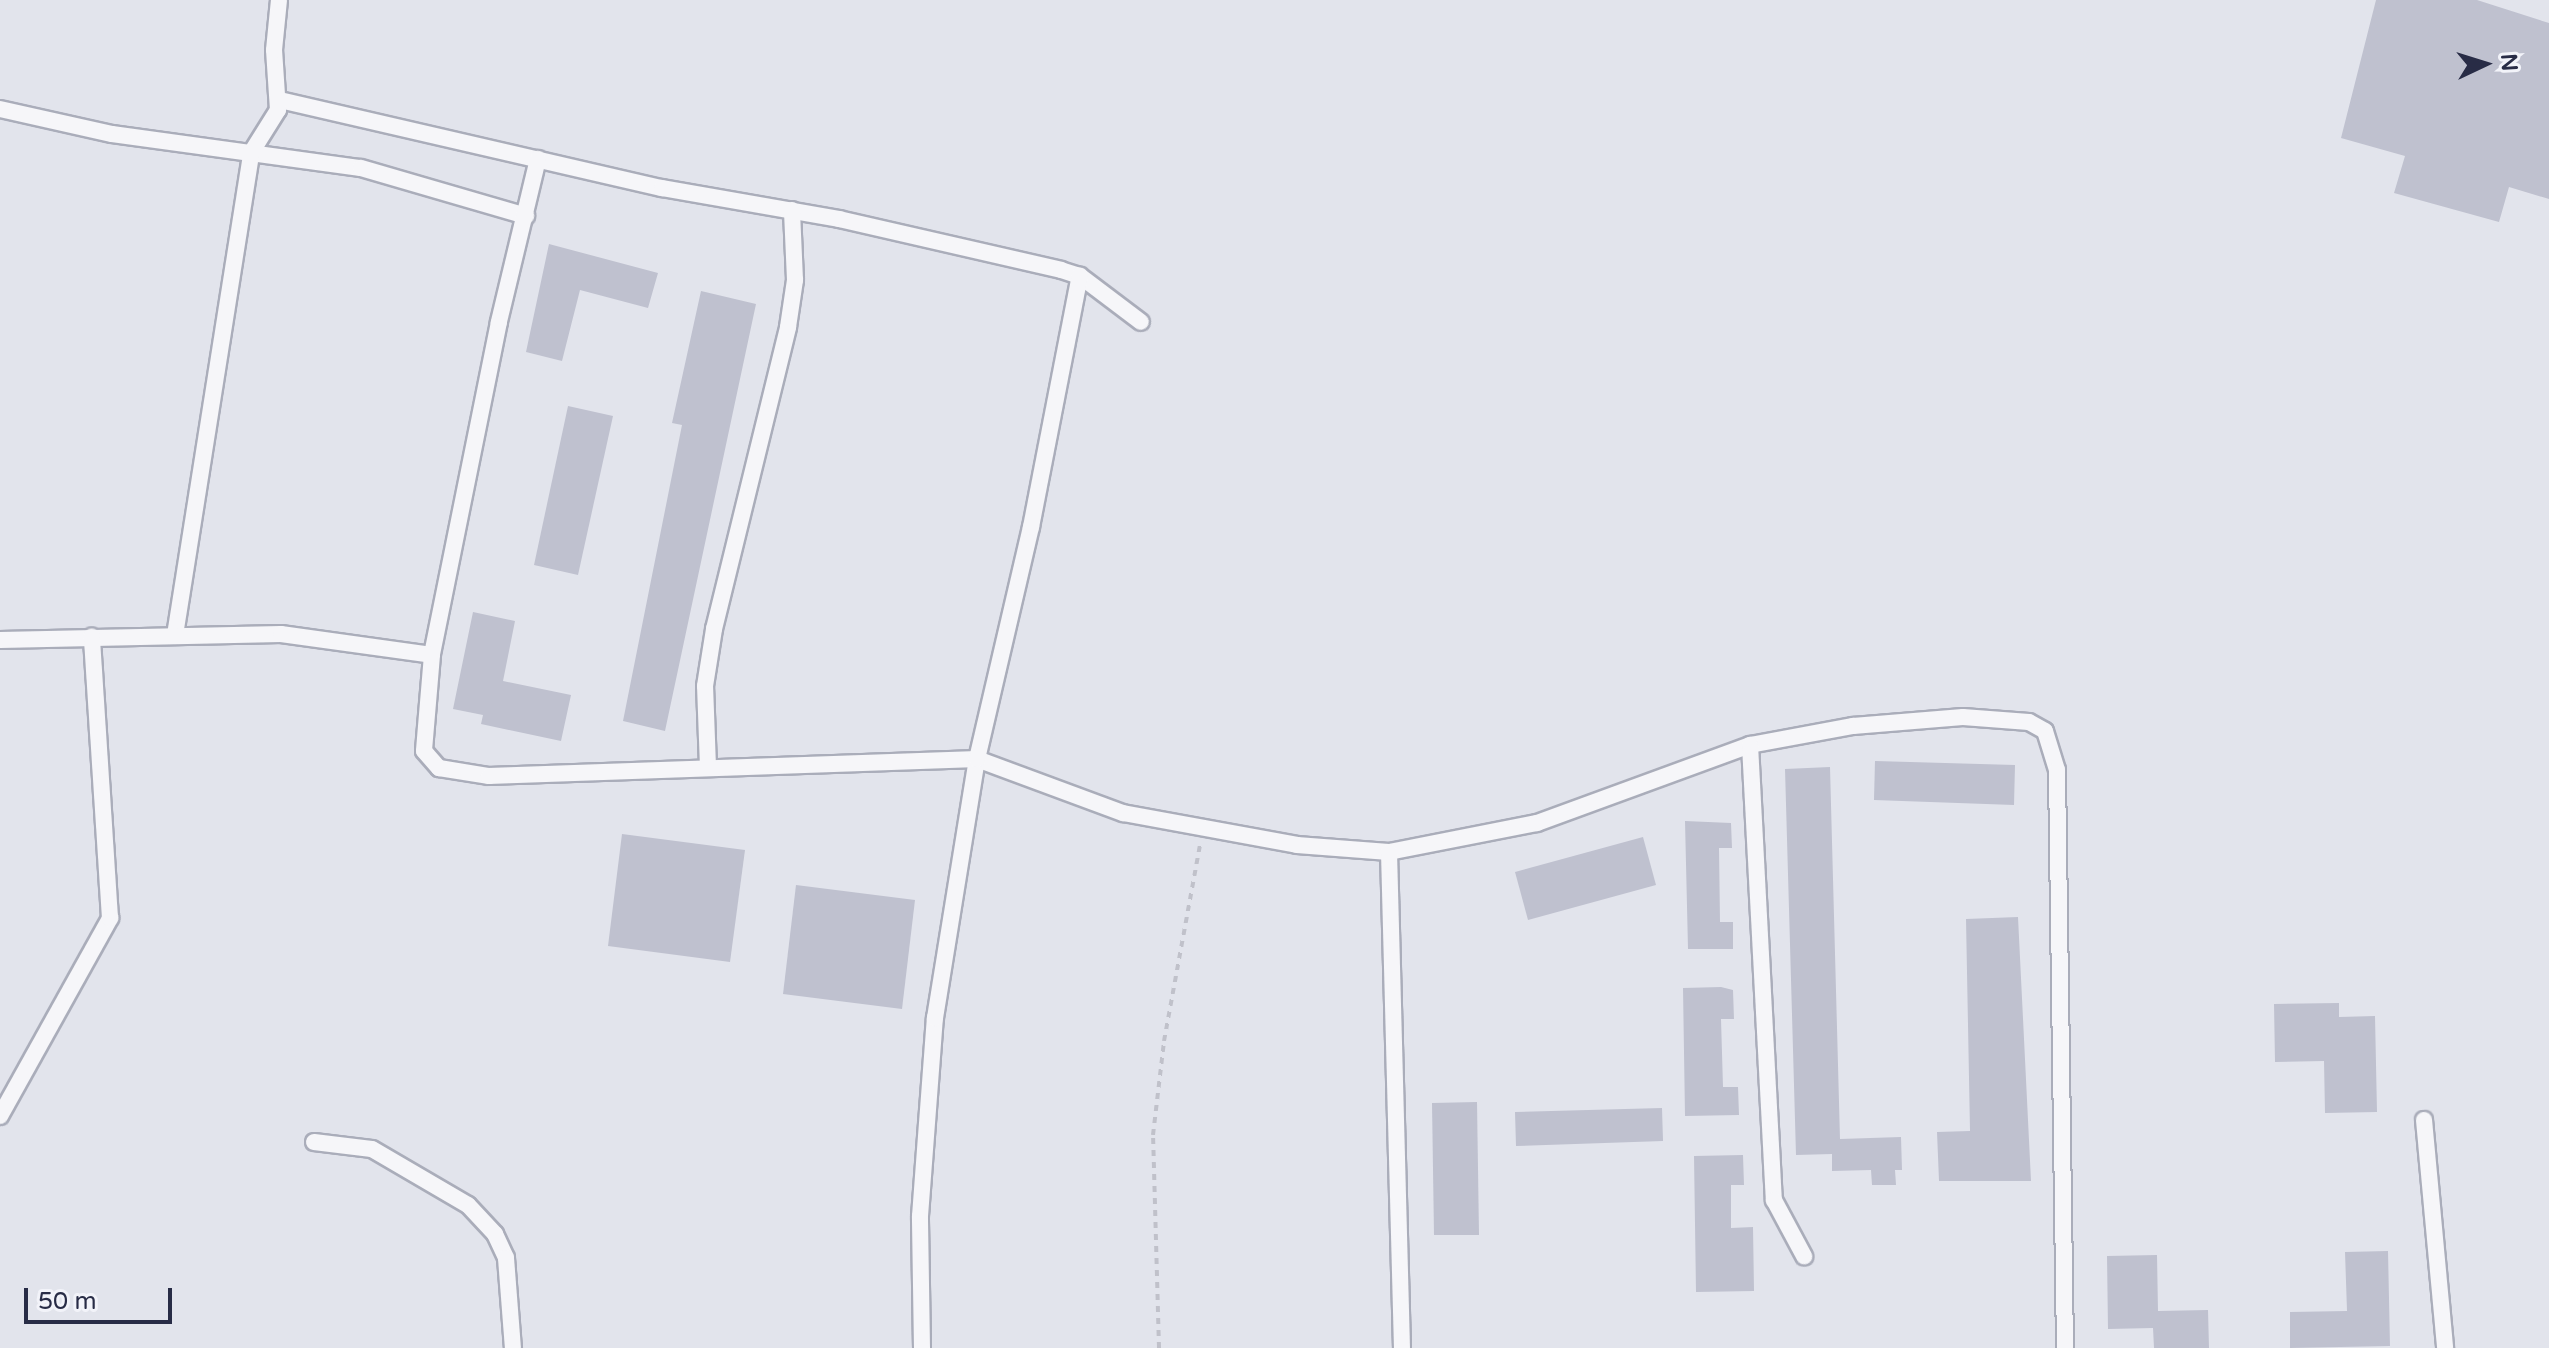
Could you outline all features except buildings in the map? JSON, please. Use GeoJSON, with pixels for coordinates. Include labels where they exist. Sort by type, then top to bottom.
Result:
{"type":"FeatureCollection","features":[{"type":"Feature","properties":{"kind":"street"},"geometry":{"type":"LineString","coordinates":[[175,635],[251,153],[270,128],[280,100],[274,50],[279,0]]}},
{"type":"Feature","properties":{"kind":"street"},"geometry":{"type":"LineString","coordinates":[[280,100],[538,159],[792,210],[1080,276],[1141,322]]}},
{"type":"Feature","properties":{"kind":"street"},"geometry":{"type":"LineString","coordinates":[[0,109],[112,134],[361,168],[526,216]]}},
{"type":"Feature","properties":{"kind":"street"},"geometry":{"type":"LineString","coordinates":[[538,159],[499,322],[432,655],[424,751],[439,768],[489,776],[977,759],[1123,813],[1297,845],[1389,852],[1537,823],[1750,745],[1853,726],[1963,717],[2029,722],[2045,731],[2057,770],[2065,1348]]}},
{"type":"Feature","properties":{"kind":"street"},"geometry":{"type":"LineString","coordinates":[[708,767],[705,686],[714,629],[788,327],[795,280],[792,210]]}},
{"type":"Feature","properties":{"kind":"street"},"geometry":{"type":"LineString","coordinates":[[922,1348],[920,1216],[935,1018],[977,759],[1031,527],[1080,276]]}},
{"type":"Feature","properties":{"kind":"street"},"geometry":{"type":"LineString","coordinates":[[0,640],[281,634],[432,655]]}},
{"type":"Feature","properties":{"kind":"street"},"geometry":{"type":"LineString","coordinates":[[0,1116],[110,918],[92,637]]}},
{"type":"Feature","properties":{"kind":"street"},"geometry":{"type":"LineString","coordinates":[[1750,745],[1774,1200],[1804,1256]]}},
{"type":"Feature","properties":{"kind":"street"},"geometry":{"type":"LineString","coordinates":[[1389,852],[1402,1348]]}},
{"type":"Feature","properties":{"kind":"street"},"geometry":{"type":"LineString","coordinates":[[2424,1120],[2445,1348]]}},
{"type":"Feature","properties":{"kind":"street"},"geometry":{"type":"LineString","coordinates":[[314,1142],[372,1149],[468,1205],[495,1234],[506,1258],[513,1348]]}},
{"type":"Feature","properties":{"kind":"path"},"geometry":{"type":"LineString","coordinates":[[1159,1348],[1153,1135],[1164,1041],[1203,827]]}}]}
